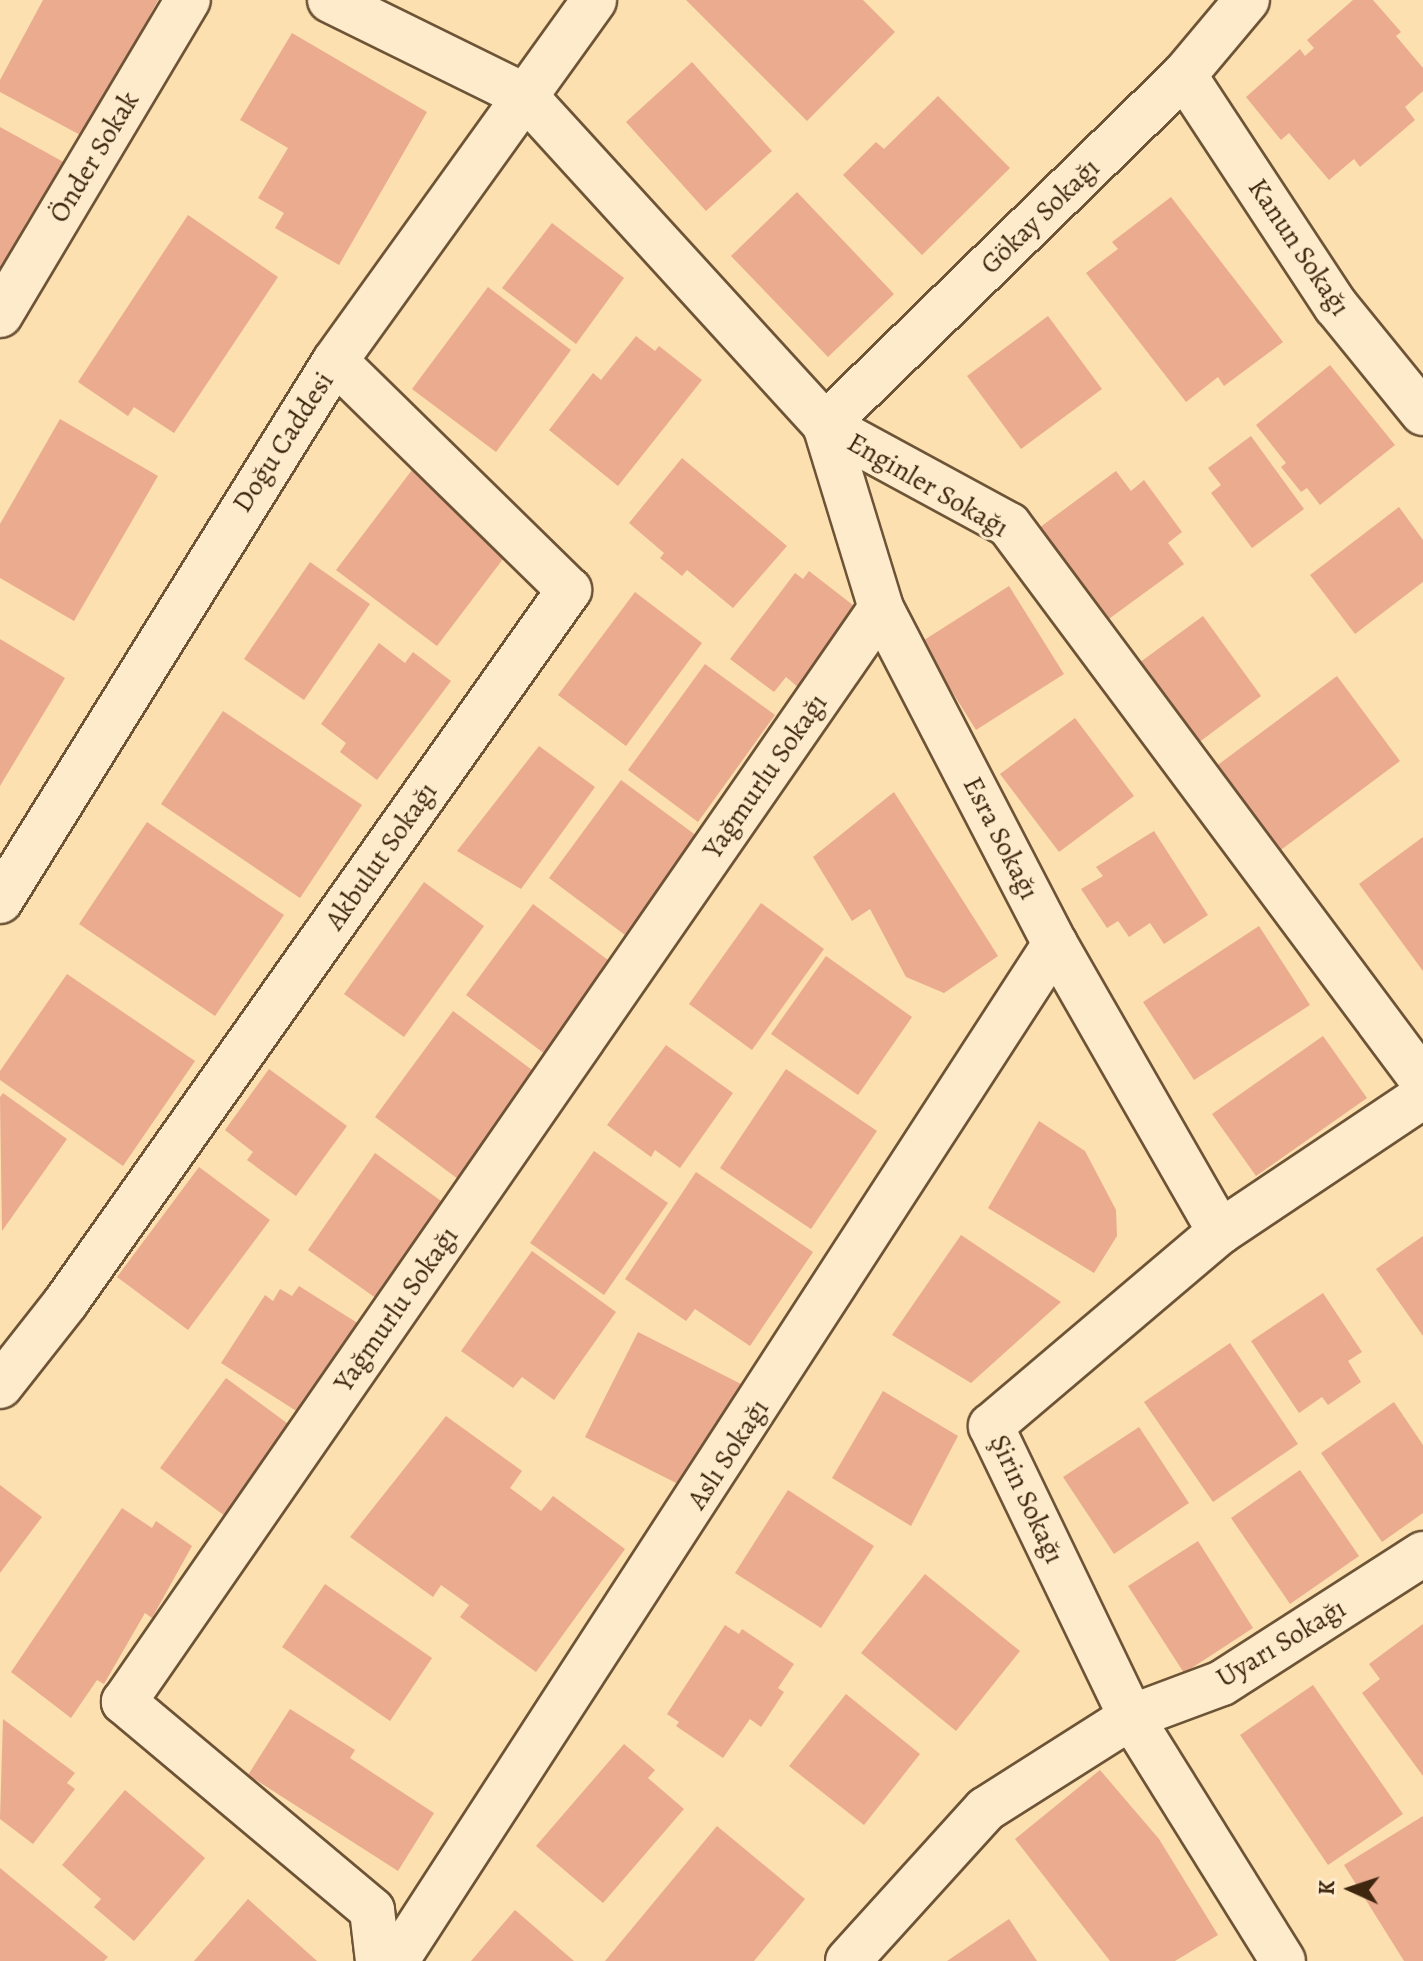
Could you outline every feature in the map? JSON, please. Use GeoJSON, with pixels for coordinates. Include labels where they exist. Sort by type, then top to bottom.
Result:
{"type":"FeatureCollection","features":[{"type":"Feature","properties":{"kind":"street","name":"Önder Sokak"},"geometry":{"type":"LineString","coordinates":[[0,315],[188,0]]}},
{"type":"Feature","properties":{"kind":"street","name":"Enginler Sokağı"},"geometry":{"type":"LineString","coordinates":[[330,0],[525,96],[825,425],[1009,525],[1423,1081]]}},
{"type":"Feature","properties":{"kind":"street","name":"Doğu Caddesi"},"geometry":{"type":"LineString","coordinates":[[1,899],[335,361],[594,0]]}},
{"type":"Feature","properties":{"kind":"street","name":"Gökay Sokağı"},"geometry":{"type":"LineString","coordinates":[[825,425],[1184,75],[1247,0]]}},
{"type":"Feature","properties":{"kind":"street","name":"Kanun Sokağı"},"geometry":{"type":"LineString","coordinates":[[1184,75],[1336,306],[1418,395]]}},
{"type":"Feature","properties":{"kind":"street","name":"Akbulut Sokağı"},"geometry":{"type":"LineString","coordinates":[[0,1386],[66,1302],[569,590],[335,361]]}},
{"type":"Feature","properties":{"kind":"street","name":"Esra Sokağı"},"geometry":{"type":"LineString","coordinates":[[825,425],[881,608],[1055,944],[1220,1232]]}},
{"type":"Feature","properties":{"kind":"street","name":"Yağmurlu Sokağı"},"geometry":{"type":"LineString","coordinates":[[378,1961],[372,1910],[124,1702],[881,608]]}},
{"type":"Feature","properties":{"kind":"street","name":"Aslı Sokağı"},"geometry":{"type":"LineString","coordinates":[[396,1961],[734,1447],[1055,944]]}},
{"type":"Feature","properties":{"kind":"street","name":"Şirin Sokağı"},"geometry":{"type":"LineString","coordinates":[[1283,1961],[1131,1717],[991,1426],[1220,1232],[1423,1096]]}},
{"type":"Feature","properties":{"kind":"street","name":"Uyarı Sokağı"},"geometry":{"type":"LineString","coordinates":[[848,1961],[986,1809],[1131,1717],[1222,1683],[1423,1554]]}},
{"type":"Feature","properties":{"kind":"building"},"geometry":{"type":"Polygon","coordinates":[[[43,0],[158,0],[84,137],[0,92],[0,80],[43,0]]]}},
{"type":"Feature","properties":{"kind":"building"},"geometry":{"type":"Polygon","coordinates":[[[686,0],[863,0],[895,32],[807,121],[686,0]]]}},
{"type":"Feature","properties":{"kind":"building"},"geometry":{"type":"Polygon","coordinates":[[[1353,0],[1373,0],[1401,32],[1396,36],[1423,68],[1423,91],[1405,107],[1415,120],[1360,167],[1354,159],[1329,180],[1289,133],[1281,140],[1246,97],[1300,49],[1305,56],[1314,48],[1307,40],[1353,0]]]}},
{"type":"Feature","properties":{"kind":"building"},"geometry":{"type":"Polygon","coordinates":[[[292,33],[427,112],[339,265],[275,228],[284,213],[258,198],[288,148],[240,120],[292,33]]]}},
{"type":"Feature","properties":{"kind":"building"},"geometry":{"type":"Polygon","coordinates":[[[692,62],[772,151],[706,211],[626,122],[692,62]]]}},
{"type":"Feature","properties":{"kind":"building"},"geometry":{"type":"Polygon","coordinates":[[[938,96],[1010,168],[922,255],[843,175],[876,142],[884,149],[938,96]]]}},
{"type":"Feature","properties":{"kind":"building"},"geometry":{"type":"Polygon","coordinates":[[[0,127],[69,165],[38,225],[28,219],[11,252],[21,257],[0,298],[0,127]]]}},
{"type":"Feature","properties":{"kind":"building"},"geometry":{"type":"Polygon","coordinates":[[[797,192],[894,294],[828,357],[731,256],[797,192]]]}},
{"type":"Feature","properties":{"kind":"building"},"geometry":{"type":"Polygon","coordinates":[[[1171,197],[1283,342],[1224,386],[1218,377],[1186,402],[1086,273],[1118,249],[1112,242],[1171,197]]]}},
{"type":"Feature","properties":{"kind":"building"},"geometry":{"type":"Polygon","coordinates":[[[188,215],[278,277],[174,433],[134,407],[128,416],[78,382],[188,215]]]}},
{"type":"Feature","properties":{"kind":"building"},"geometry":{"type":"Polygon","coordinates":[[[552,223],[624,278],[576,344],[502,288],[552,223]]]}},
{"type":"Feature","properties":{"kind":"building"},"geometry":{"type":"Polygon","coordinates":[[[488,287],[571,350],[496,452],[412,389],[488,287]]]}},
{"type":"Feature","properties":{"kind":"building"},"geometry":{"type":"Polygon","coordinates":[[[1048,316],[1102,389],[1021,449],[967,376],[1048,316]]]}},
{"type":"Feature","properties":{"kind":"building"},"geometry":{"type":"Polygon","coordinates":[[[636,336],[655,351],[659,346],[702,380],[618,486],[549,430],[593,373],[601,380],[636,336]]]}},
{"type":"Feature","properties":{"kind":"building"},"geometry":{"type":"Polygon","coordinates":[[[1330,365],[1395,445],[1320,505],[1307,488],[1301,492],[1281,467],[1286,463],[1256,425],[1330,365]]]}},
{"type":"Feature","properties":{"kind":"building"},"geometry":{"type":"Polygon","coordinates":[[[60,419],[158,476],[74,621],[0,578],[0,524],[60,419]]]}},
{"type":"Feature","properties":{"kind":"building"},"geometry":{"type":"Polygon","coordinates":[[[1251,436],[1304,509],[1252,548],[1211,493],[1221,485],[1208,468],[1251,436]]]}},
{"type":"Feature","properties":{"kind":"building"},"geometry":{"type":"Polygon","coordinates":[[[682,458],[787,546],[733,608],[687,570],[682,576],[660,558],[664,553],[629,523],[682,458]]]}},
{"type":"Feature","properties":{"kind":"building"},"geometry":{"type":"Polygon","coordinates":[[[412,470],[512,547],[437,646],[336,570],[412,470]]]}},
{"type":"Feature","properties":{"kind":"building"},"geometry":{"type":"Polygon","coordinates":[[[1116,471],[1131,491],[1144,480],[1182,532],[1168,543],[1184,564],[1106,621],[1039,528],[1116,471]]]}},
{"type":"Feature","properties":{"kind":"building"},"geometry":{"type":"Polygon","coordinates":[[[1399,507],[1423,540],[1423,582],[1355,634],[1310,575],[1399,507]]]}},
{"type":"Feature","properties":{"kind":"building"},"geometry":{"type":"Polygon","coordinates":[[[310,562],[370,604],[304,700],[244,659],[310,562]]]}},
{"type":"Feature","properties":{"kind":"building"},"geometry":{"type":"Polygon","coordinates":[[[809,571],[858,609],[799,688],[786,677],[774,692],[730,659],[795,573],[803,579],[809,571]]]}},
{"type":"Feature","properties":{"kind":"building"},"geometry":{"type":"Polygon","coordinates":[[[1009,586],[1064,674],[976,730],[921,642],[1009,586]]]}},
{"type":"Feature","properties":{"kind":"building"},"geometry":{"type":"Polygon","coordinates":[[[635,592],[702,643],[626,746],[558,695],[635,592]]]}},
{"type":"Feature","properties":{"kind":"building"},"geometry":{"type":"Polygon","coordinates":[[[1203,616],[1261,696],[1198,743],[1139,663],[1203,616]]]}},
{"type":"Feature","properties":{"kind":"building"},"geometry":{"type":"Polygon","coordinates":[[[0,639],[65,678],[0,786],[0,639]]]}},
{"type":"Feature","properties":{"kind":"building"},"geometry":{"type":"Polygon","coordinates":[[[379,643],[405,663],[413,652],[451,681],[377,780],[340,752],[346,743],[321,724],[379,643]]]}},
{"type":"Feature","properties":{"kind":"building"},"geometry":{"type":"Polygon","coordinates":[[[705,664],[775,715],[698,822],[628,770],[705,664]]]}},
{"type":"Feature","properties":{"kind":"building"},"geometry":{"type":"Polygon","coordinates":[[[1337,676],[1400,761],[1274,855],[1211,770],[1337,676]]]}},
{"type":"Feature","properties":{"kind":"building"},"geometry":{"type":"Polygon","coordinates":[[[223,711],[362,805],[300,898],[161,804],[223,711]]]}},
{"type":"Feature","properties":{"kind":"building"},"geometry":{"type":"Polygon","coordinates":[[[1075,718],[1134,796],[1059,852],[1000,774],[1075,718]]]}},
{"type":"Feature","properties":{"kind":"building"},"geometry":{"type":"Polygon","coordinates":[[[539,746],[595,787],[521,889],[457,851],[539,746]]]}},
{"type":"Feature","properties":{"kind":"building"},"geometry":{"type":"Polygon","coordinates":[[[621,780],[701,839],[629,938],[549,878],[621,780]]]}},
{"type":"Feature","properties":{"kind":"building"},"geometry":{"type":"Polygon","coordinates":[[[894,792],[998,956],[944,993],[906,977],[870,909],[852,921],[813,857],[894,792]]]}},
{"type":"Feature","properties":{"kind":"building"},"geometry":{"type":"Polygon","coordinates":[[[147,822],[284,915],[215,1016],[79,924],[147,822]]]}},
{"type":"Feature","properties":{"kind":"building"},"geometry":{"type":"Polygon","coordinates":[[[1154,831],[1208,915],[1164,944],[1150,923],[1129,937],[1118,921],[1107,928],[1081,889],[1103,876],[1096,867],[1154,831]]]}},
{"type":"Feature","properties":{"kind":"building"},"geometry":{"type":"Polygon","coordinates":[[[1423,837],[1423,971],[1359,884],[1423,837]]]}},
{"type":"Feature","properties":{"kind":"building"},"geometry":{"type":"Polygon","coordinates":[[[424,882],[484,926],[404,1037],[344,994],[424,882]]]}},
{"type":"Feature","properties":{"kind":"building"},"geometry":{"type":"Polygon","coordinates":[[[761,903],[824,949],[752,1050],[689,1004],[761,903]]]}},
{"type":"Feature","properties":{"kind":"building"},"geometry":{"type":"Polygon","coordinates":[[[533,904],[612,963],[545,1054],[466,995],[533,904]]]}},
{"type":"Feature","properties":{"kind":"building"},"geometry":{"type":"Polygon","coordinates":[[[1259,926],[1310,1005],[1194,1080],[1143,1002],[1259,926]]]}},
{"type":"Feature","properties":{"kind":"building"},"geometry":{"type":"Polygon","coordinates":[[[826,956],[912,1017],[858,1095],[771,1034],[826,956]]]}},
{"type":"Feature","properties":{"kind":"building"},"geometry":{"type":"Polygon","coordinates":[[[67,974],[195,1061],[123,1166],[0,1080],[0,1071],[67,974]]]}},
{"type":"Feature","properties":{"kind":"building"},"geometry":{"type":"Polygon","coordinates":[[[453,1011],[536,1073],[458,1179],[375,1117],[453,1011]]]}},
{"type":"Feature","properties":{"kind":"building"},"geometry":{"type":"Polygon","coordinates":[[[1323,1036],[1367,1098],[1256,1176],[1212,1114],[1323,1036]]]}},
{"type":"Feature","properties":{"kind":"building"},"geometry":{"type":"Polygon","coordinates":[[[666,1045],[733,1093],[680,1168],[655,1150],[651,1157],[607,1125],[666,1045]]]}},
{"type":"Feature","properties":{"kind":"building"},"geometry":{"type":"Polygon","coordinates":[[[269,1069],[347,1126],[296,1196],[247,1160],[253,1152],[225,1130],[269,1069]]]}},
{"type":"Feature","properties":{"kind":"building"},"geometry":{"type":"Polygon","coordinates":[[[786,1069],[877,1131],[811,1229],[720,1168],[786,1069]]]}},
{"type":"Feature","properties":{"kind":"building"},"geometry":{"type":"Polygon","coordinates":[[[3,1093],[67,1139],[2,1231],[0,1097],[3,1093]]]}},
{"type":"Feature","properties":{"kind":"building"},"geometry":{"type":"Polygon","coordinates":[[[1039,1121],[1085,1151],[1116,1210],[1117,1236],[1094,1273],[988,1208],[1039,1121]]]}},
{"type":"Feature","properties":{"kind":"building"},"geometry":{"type":"Polygon","coordinates":[[[594,1151],[668,1203],[604,1295],[530,1243],[594,1151]]]}},
{"type":"Feature","properties":{"kind":"building"},"geometry":{"type":"Polygon","coordinates":[[[375,1153],[448,1206],[380,1301],[308,1250],[375,1153]]]}},
{"type":"Feature","properties":{"kind":"building"},"geometry":{"type":"Polygon","coordinates":[[[199,1167],[270,1220],[188,1330],[117,1277],[199,1167]]]}},
{"type":"Feature","properties":{"kind":"building"},"geometry":{"type":"Polygon","coordinates":[[[696,1172],[813,1252],[750,1346],[695,1309],[686,1321],[625,1279],[696,1172]]]}},
{"type":"Feature","properties":{"kind":"building"},"geometry":{"type":"Polygon","coordinates":[[[961,1235],[1061,1302],[971,1383],[892,1335],[961,1235]]]}},
{"type":"Feature","properties":{"kind":"building"},"geometry":{"type":"Polygon","coordinates":[[[1423,1236],[1423,1336],[1376,1269],[1423,1236]]]}},
{"type":"Feature","properties":{"kind":"building"},"geometry":{"type":"Polygon","coordinates":[[[532,1251],[616,1312],[554,1400],[522,1377],[513,1388],[461,1351],[532,1251]]]}},
{"type":"Feature","properties":{"kind":"building"},"geometry":{"type":"Polygon","coordinates":[[[299,1286],[359,1324],[301,1414],[221,1363],[265,1295],[273,1301],[280,1289],[292,1296],[299,1286]]]}},
{"type":"Feature","properties":{"kind":"building"},"geometry":{"type":"Polygon","coordinates":[[[1323,1293],[1362,1352],[1348,1361],[1361,1382],[1328,1405],[1322,1397],[1299,1413],[1251,1341],[1323,1293]]]}},
{"type":"Feature","properties":{"kind":"building"},"geometry":{"type":"Polygon","coordinates":[[[638,1332],[747,1387],[694,1492],[585,1437],[638,1332]]]}},
{"type":"Feature","properties":{"kind":"building"},"geometry":{"type":"Polygon","coordinates":[[[1230,1343],[1298,1444],[1213,1502],[1144,1402],[1230,1343]]]}},
{"type":"Feature","properties":{"kind":"building"},"geometry":{"type":"Polygon","coordinates":[[[226,1378],[295,1429],[229,1519],[160,1468],[226,1378]]]}},
{"type":"Feature","properties":{"kind":"building"},"geometry":{"type":"Polygon","coordinates":[[[883,1391],[958,1436],[911,1526],[832,1478],[883,1391]]]}},
{"type":"Feature","properties":{"kind":"building"},"geometry":{"type":"Polygon","coordinates":[[[1394,1402],[1423,1445],[1423,1513],[1382,1542],[1321,1453],[1394,1402]]]}},
{"type":"Feature","properties":{"kind":"building"},"geometry":{"type":"Polygon","coordinates":[[[446,1416],[522,1471],[510,1488],[541,1511],[553,1496],[625,1549],[536,1672],[460,1617],[469,1605],[441,1585],[433,1597],[350,1537],[446,1416]]]}},
{"type":"Feature","properties":{"kind":"building"},"geometry":{"type":"Polygon","coordinates":[[[1139,1427],[1189,1503],[1114,1554],[1063,1477],[1139,1427]]]}},
{"type":"Feature","properties":{"kind":"building"},"geometry":{"type":"Polygon","coordinates":[[[1300,1470],[1359,1556],[1290,1604],[1231,1518],[1300,1470]]]}},
{"type":"Feature","properties":{"kind":"building"},"geometry":{"type":"Polygon","coordinates":[[[0,1485],[42,1517],[0,1573],[0,1485]]]}},
{"type":"Feature","properties":{"kind":"building"},"geometry":{"type":"Polygon","coordinates":[[[788,1490],[874,1546],[821,1628],[735,1573],[788,1490]]]}},
{"type":"Feature","properties":{"kind":"building"},"geometry":{"type":"Polygon","coordinates":[[[122,1508],[152,1528],[156,1521],[192,1546],[152,1618],[145,1613],[104,1684],[97,1680],[71,1718],[11,1672],[122,1508]]]}},
{"type":"Feature","properties":{"kind":"building"},"geometry":{"type":"Polygon","coordinates":[[[1198,1541],[1253,1628],[1184,1673],[1128,1586],[1198,1541]]]}},
{"type":"Feature","properties":{"kind":"building"},"geometry":{"type":"Polygon","coordinates":[[[925,1574],[1020,1651],[956,1731],[861,1653],[925,1574]]]}},
{"type":"Feature","properties":{"kind":"building"},"geometry":{"type":"Polygon","coordinates":[[[325,1584],[432,1658],[390,1721],[282,1647],[325,1584]]]}},
{"type":"Feature","properties":{"kind":"building"},"geometry":{"type":"Polygon","coordinates":[[[1423,1624],[1423,1776],[1362,1693],[1380,1679],[1369,1664],[1423,1624]]]}},
{"type":"Feature","properties":{"kind":"building"},"geometry":{"type":"Polygon","coordinates":[[[725,1625],[739,1634],[742,1629],[794,1664],[778,1688],[784,1692],[761,1727],[750,1719],[723,1758],[676,1726],[679,1722],[667,1714],[725,1625]]]}},
{"type":"Feature","properties":{"kind":"building"},"geometry":{"type":"Polygon","coordinates":[[[1313,1685],[1403,1814],[1328,1865],[1240,1735],[1313,1685]]]}},
{"type":"Feature","properties":{"kind":"building"},"geometry":{"type":"Polygon","coordinates":[[[846,1694],[920,1754],[864,1825],[789,1766],[846,1694]]]}},
{"type":"Feature","properties":{"kind":"building"},"geometry":{"type":"Polygon","coordinates":[[[290,1709],[355,1750],[350,1758],[434,1813],[398,1871],[248,1775],[290,1709]]]}},
{"type":"Feature","properties":{"kind":"building"},"geometry":{"type":"Polygon","coordinates":[[[3,1719],[75,1773],[67,1783],[75,1789],[33,1844],[0,1819],[3,1719]]]}},
{"type":"Feature","properties":{"kind":"building"},"geometry":{"type":"Polygon","coordinates":[[[624,1744],[655,1770],[648,1778],[684,1809],[603,1903],[536,1846],[624,1744]]]}},
{"type":"Feature","properties":{"kind":"building"},"geometry":{"type":"Polygon","coordinates":[[[1100,1770],[1159,1839],[1218,1935],[1175,1961],[1110,1961],[1015,1839],[1100,1770]]]}},
{"type":"Feature","properties":{"kind":"building"},"geometry":{"type":"Polygon","coordinates":[[[125,1790],[205,1858],[134,1941],[94,1907],[101,1899],[62,1865],[125,1790]]]}},
{"type":"Feature","properties":{"kind":"building"},"geometry":{"type":"Polygon","coordinates":[[[1423,1816],[1423,1961],[1404,1961],[1344,1865],[1423,1816]]]}},
{"type":"Feature","properties":{"kind":"building"},"geometry":{"type":"Polygon","coordinates":[[[717,1826],[805,1899],[754,1961],[605,1961],[717,1826]]]}},
{"type":"Feature","properties":{"kind":"building"},"geometry":{"type":"Polygon","coordinates":[[[0,1868],[108,1957],[104,1961],[0,1961],[0,1868]]]}},
{"type":"Feature","properties":{"kind":"building"},"geometry":{"type":"Polygon","coordinates":[[[248,1899],[317,1961],[194,1961],[248,1899]]]}},
{"type":"Feature","properties":{"kind":"building"},"geometry":{"type":"Polygon","coordinates":[[[515,1910],[574,1961],[471,1961],[515,1910]]]}},
{"type":"Feature","properties":{"kind":"building"},"geometry":{"type":"Polygon","coordinates":[[[1009,1919],[1037,1961],[947,1961],[1009,1919]]]}}]}
